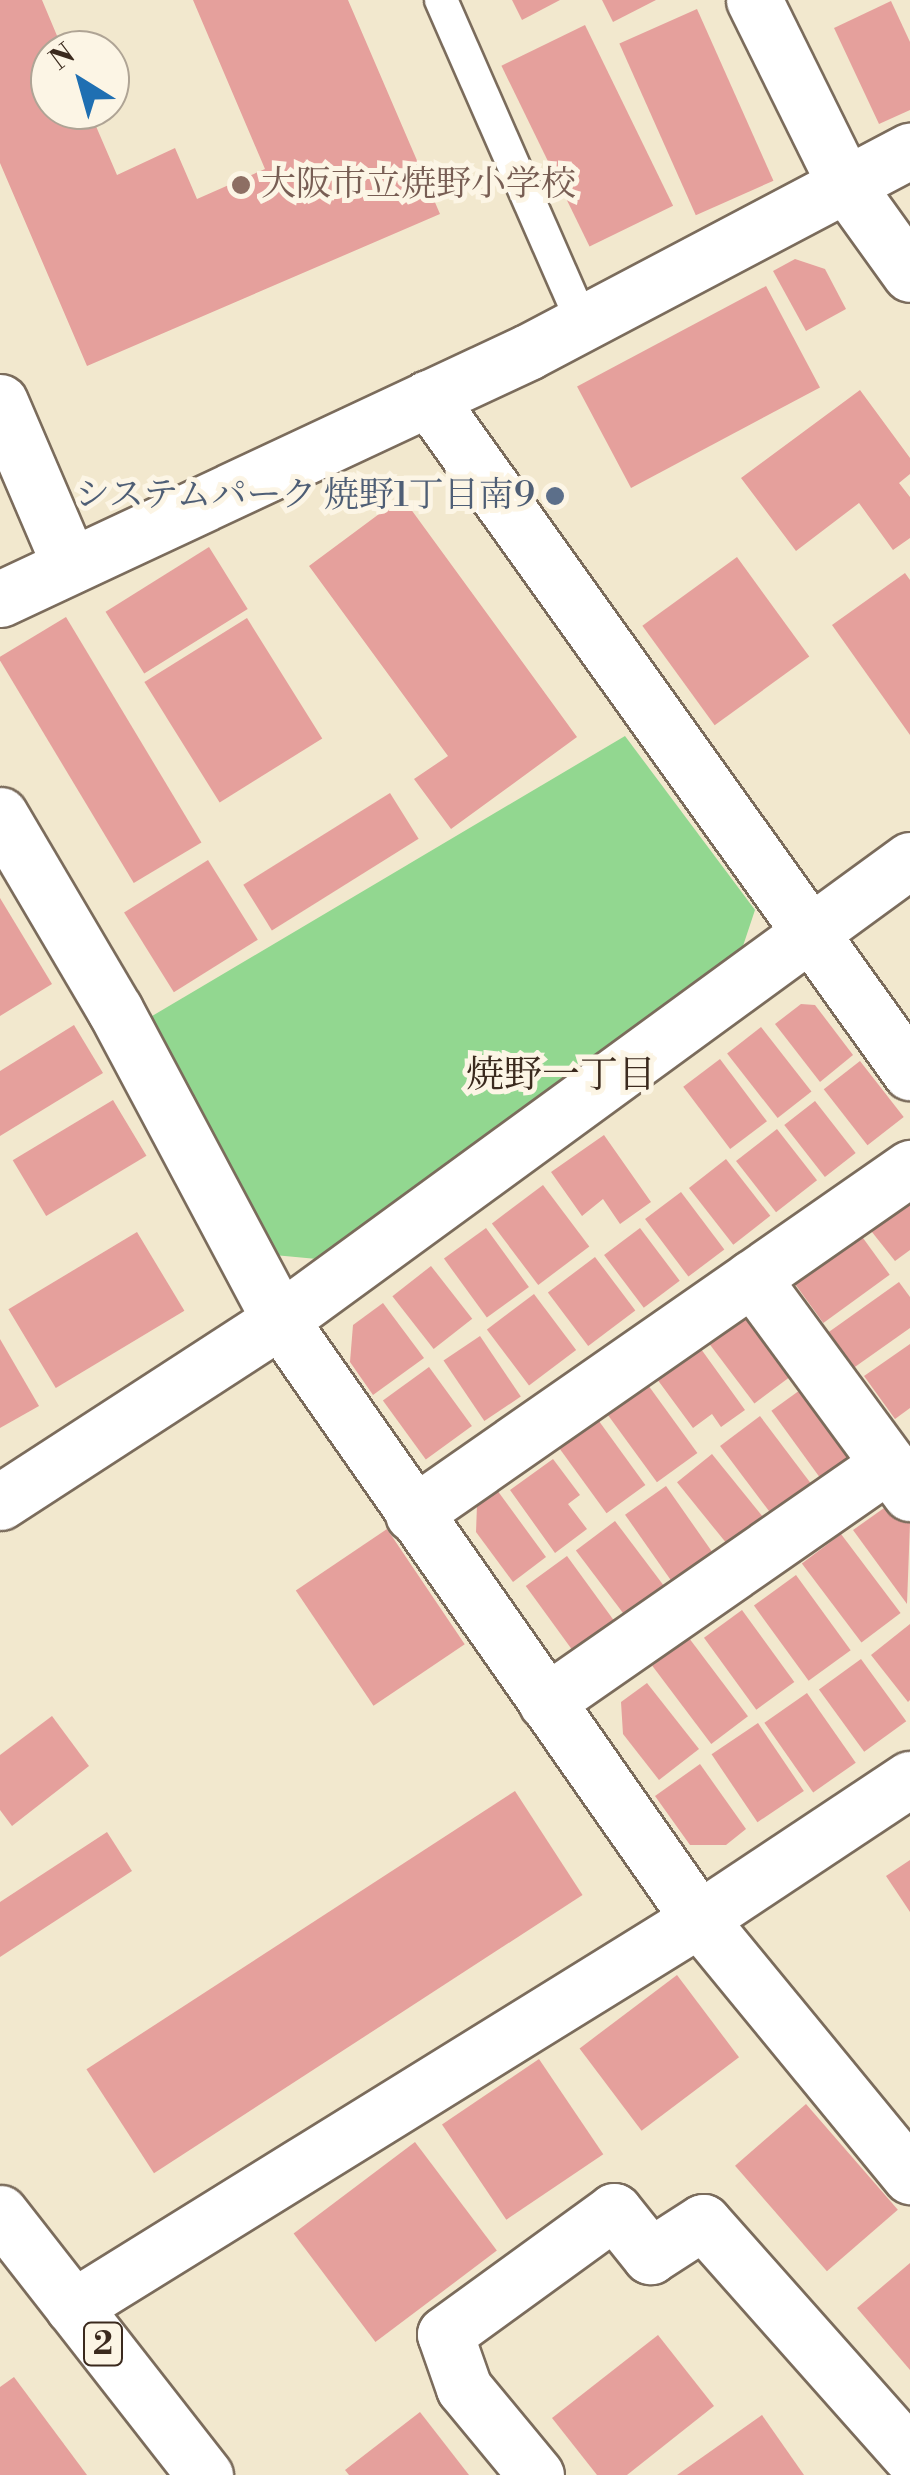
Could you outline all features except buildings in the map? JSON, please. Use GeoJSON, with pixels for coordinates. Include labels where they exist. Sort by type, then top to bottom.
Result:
{"type":"FeatureCollection","features":[{"type":"Feature","properties":{"kind":"street"},"geometry":{"type":"LineString","coordinates":[[754,0],[844,182],[910,274]]}},
{"type":"Feature","properties":{"kind":"street"},"geometry":{"type":"LineString","coordinates":[[0,599],[583,322],[844,182],[910,151]]}},
{"type":"Feature","properties":{"kind":"street"},"geometry":{"type":"LineString","coordinates":[[428,398],[910,1072]]}},
{"type":"Feature","properties":{"kind":"street"},"geometry":{"type":"LineString","coordinates":[[0,402],[70,564]]}},
{"type":"Feature","properties":{"kind":"street"},"geometry":{"type":"LineString","coordinates":[[0,815],[114,1010],[280,1320],[700,1919],[910,2176]]}},
{"type":"Feature","properties":{"kind":"street"},"geometry":{"type":"LineString","coordinates":[[0,1502],[280,1320],[910,860]]}},
{"type":"Feature","properties":{"kind":"street"},"geometry":{"type":"LineString","coordinates":[[413,1514],[910,1168]]}},
{"type":"Feature","properties":{"kind":"street"},"geometry":{"type":"LineString","coordinates":[[546,1702],[899,1478],[752,1278]]}},
{"type":"Feature","properties":{"kind":"street"},"geometry":{"type":"LineString","coordinates":[[74,2308],[700,1919],[910,1778]]}},
{"type":"Feature","properties":{"kind":"street"},"geometry":{"type":"LineString","coordinates":[[536,2475],[464,2388],[445,2334],[614,2211],[650,2256],[703,2222],[910,2455]]}},
{"type":"Feature","properties":{"kind":"street","name":"2"},"geometry":{"type":"LineString","coordinates":[[0,2213],[206,2475]]}},
{"type":"Feature","properties":{"kind":"lane"},"geometry":{"type":"LineString","coordinates":[[441,0],[583,322]]}},
{"type":"Feature","properties":{"kind":"green space"},"geometry":{"type":"Polygon","coordinates":[[[625,736],[755,910],[739,958],[317,1259],[274,1255],[142,1022],[625,736]]]}},
{"type":"Feature","properties":{"kind":"place","name":"大阪市立焼野小学校"},"geometry":{"type":"Point","coordinates":[241,185]}},
{"type":"Feature","properties":{"kind":"place","name":"システムパーク 焼野1丁目南9"},"geometry":{"type":"Point","coordinates":[555,496]}},
{"type":"Feature","properties":{"kind":"district","name":"焼野一丁目"},"geometry":{"type":"Point","coordinates":[561,1076]}}]}
